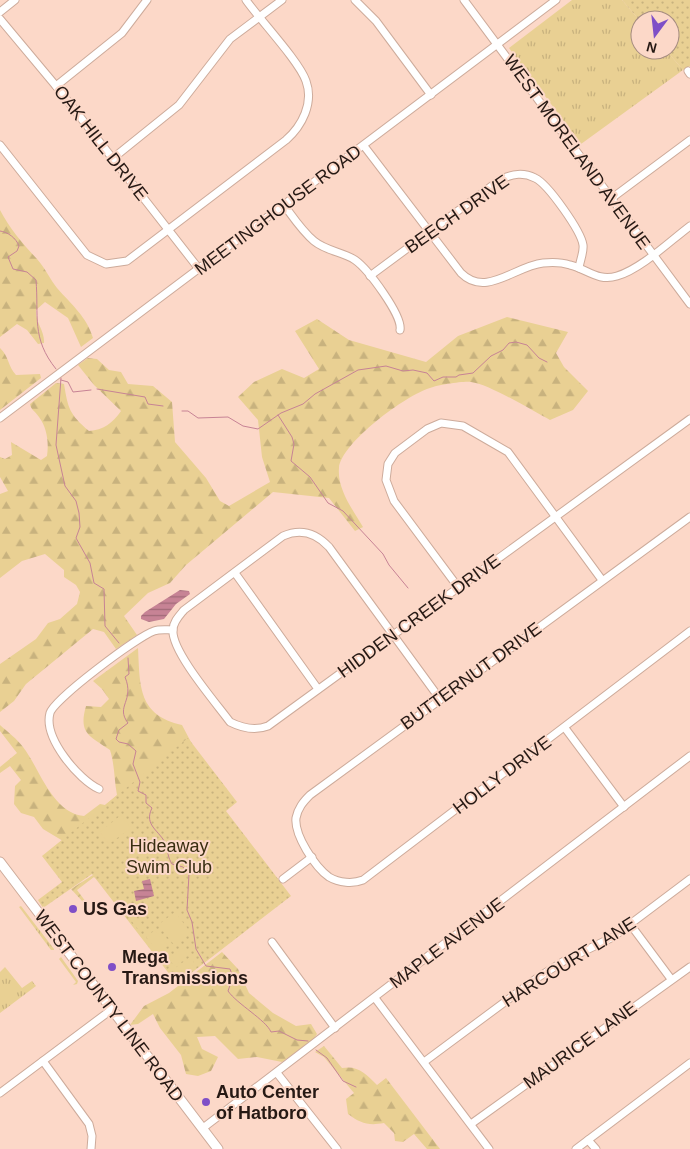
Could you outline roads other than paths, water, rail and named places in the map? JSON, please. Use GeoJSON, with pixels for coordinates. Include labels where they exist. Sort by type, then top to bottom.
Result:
{"type":"FeatureCollection","features":[{"type":"Feature","properties":{"kind":"main road","name":"WEST COUNTY LINE ROAD"},"geometry":{"type":"LineString","coordinates":[[0,862],[218,1149]]}},
{"type":"Feature","properties":{"kind":"street"},"geometry":{"type":"LineString","coordinates":[[0,12],[15,0]]}},
{"type":"Feature","properties":{"kind":"street"},"geometry":{"type":"LineString","coordinates":[[56,86],[122,33],[147,0]]}},
{"type":"Feature","properties":{"kind":"street"},"geometry":{"type":"LineString","coordinates":[[0,145],[87,255],[94,260],[111,264],[127,261],[286,140],[303,120],[308,94],[306,81],[246,0]]}},
{"type":"Feature","properties":{"kind":"street"},"geometry":{"type":"LineString","coordinates":[[112,158],[179,105],[222,46],[282,0]]}},
{"type":"Feature","properties":{"kind":"street"},"geometry":{"type":"LineString","coordinates":[[355,0],[376,21],[431,95]]}},
{"type":"Feature","properties":{"kind":"street","name":"WEST MORELAND AVENUE"},"geometry":{"type":"LineString","coordinates":[[464,0],[690,304]]}},
{"type":"Feature","properties":{"kind":"street","name":"MEETINGHOUSE ROAD"},"geometry":{"type":"LineString","coordinates":[[0,418],[556,0]]}},
{"type":"Feature","properties":{"kind":"street","name":"OAK HILL DRIVE"},"geometry":{"type":"LineString","coordinates":[[0,19],[56,86],[169,228],[199,269]]}},
{"type":"Feature","properties":{"kind":"street"},"geometry":{"type":"LineString","coordinates":[[612,198],[690,140]]}},
{"type":"Feature","properties":{"kind":"street"},"geometry":{"type":"LineString","coordinates":[[364,146],[461,273],[470,280],[479,282],[496,281],[526,267],[542,263],[563,263],[600,277],[612,277],[625,273],[690,226]]}},
{"type":"Feature","properties":{"kind":"street","name":"BEECH DRIVE"},"geometry":{"type":"LineString","coordinates":[[370,276],[501,179],[516,174],[526,175],[542,182],[578,232],[583,246],[578,268]]}},
{"type":"Feature","properties":{"kind":"street"},"geometry":{"type":"LineString","coordinates":[[284,206],[316,242],[356,261],[370,276],[397,313],[402,325],[400,330]]}},
{"type":"Feature","properties":{"kind":"street","name":"HIDDEN CREEK DRIVE"},"geometry":{"type":"LineString","coordinates":[[173,630],[179,653],[230,722],[256,729],[268,726],[690,419]]}},
{"type":"Feature","properties":{"kind":"street"},"geometry":{"type":"LineString","coordinates":[[458,588],[394,501],[387,486],[387,470],[392,458],[427,429],[441,423],[459,424],[508,452],[557,516],[602,580]]}},
{"type":"Feature","properties":{"kind":"street","name":"BUTTERNUT DRIVE"},"geometry":{"type":"LineString","coordinates":[[312,857],[298,833],[296,819],[300,806],[310,795],[690,517]]}},
{"type":"Feature","properties":{"kind":"street"},"geometry":{"type":"LineString","coordinates":[[99,789],[82,778],[53,739],[49,729],[50,712],[61,697],[138,639],[154,631],[173,630],[175,622],[184,610],[283,536],[291,533],[313,535],[329,548],[440,699]]}},
{"type":"Feature","properties":{"kind":"street"},"geometry":{"type":"LineString","coordinates":[[235,573],[318,690]]}},
{"type":"Feature","properties":{"kind":"street","name":"HOLLY DRIVE"},"geometry":{"type":"LineString","coordinates":[[312,857],[324,872],[335,879],[352,882],[363,880],[690,631]]}},
{"type":"Feature","properties":{"kind":"street"},"geometry":{"type":"LineString","coordinates":[[564,728],[624,807]]}},
{"type":"Feature","properties":{"kind":"street","name":"MAPLE AVENUE"},"geometry":{"type":"LineString","coordinates":[[203,1128],[690,756]]}},
{"type":"Feature","properties":{"kind":"street"},"geometry":{"type":"LineString","coordinates":[[283,879],[312,857]]}},
{"type":"Feature","properties":{"kind":"street","name":"HARCOURT LANE"},"geometry":{"type":"LineString","coordinates":[[424,1062],[537,978],[564,961],[613,937],[690,879]]}},
{"type":"Feature","properties":{"kind":"street"},"geometry":{"type":"LineString","coordinates":[[630,924],[671,979]]}},
{"type":"Feature","properties":{"kind":"street"},"geometry":{"type":"LineString","coordinates":[[272,942],[335,1028]]}},
{"type":"Feature","properties":{"kind":"street","name":"MAURICE LANE"},"geometry":{"type":"LineString","coordinates":[[471,1124],[690,967]]}},
{"type":"Feature","properties":{"kind":"street"},"geometry":{"type":"LineString","coordinates":[[375,998],[489,1149]]}},
{"type":"Feature","properties":{"kind":"street"},"geometry":{"type":"LineString","coordinates":[[0,1093],[112,1010]]}},
{"type":"Feature","properties":{"kind":"street"},"geometry":{"type":"LineString","coordinates":[[43,1061],[89,1124],[92,1136],[90,1149]]}},
{"type":"Feature","properties":{"kind":"street"},"geometry":{"type":"LineString","coordinates":[[576,1149],[690,1063]]}},
{"type":"Feature","properties":{"kind":"street"},"geometry":{"type":"LineString","coordinates":[[277,1073],[337,1149]]}},
{"type":"Feature","properties":{"kind":"street"},"geometry":{"type":"LineString","coordinates":[[588,1140],[596,1149]]}},
{"type":"Feature","properties":{"kind":"waterway"},"geometry":{"type":"LineString","coordinates":[[0,231],[11,236],[19,246],[17,251],[8,257],[13,269],[27,272],[36,280],[39,337],[48,358],[56,369]]}},
{"type":"Feature","properties":{"kind":"waterway"},"geometry":{"type":"LineString","coordinates":[[182,411],[188,411],[198,418],[228,417],[243,426],[258,429],[281,413],[303,404],[315,394],[358,370],[386,366],[403,371],[413,370],[427,373],[434,381],[443,377],[456,377],[473,373],[491,356],[503,350],[509,343],[516,342],[527,345],[539,358],[547,362]]}},
{"type":"Feature","properties":{"kind":"waterway"},"geometry":{"type":"LineString","coordinates":[[61,378],[56,445],[65,486],[76,501],[79,513],[80,527],[76,538],[90,563],[94,583],[104,589],[105,626],[119,643]]}},
{"type":"Feature","properties":{"kind":"waterway"},"geometry":{"type":"LineString","coordinates":[[61,380],[68,382],[73,392],[91,390]]}},
{"type":"Feature","properties":{"kind":"waterway"},"geometry":{"type":"LineString","coordinates":[[97,389],[145,397],[148,404],[163,406]]}},
{"type":"Feature","properties":{"kind":"waterway"},"geometry":{"type":"LineString","coordinates":[[278,415],[292,437],[294,444],[291,461],[310,477],[328,503],[343,511],[383,554],[389,565],[408,588]]}},
{"type":"Feature","properties":{"kind":"waterway"},"geometry":{"type":"LineString","coordinates":[[128,658],[129,674],[125,677],[128,692],[123,712],[128,723],[119,730],[116,739],[119,742],[128,744],[136,751],[133,764],[140,782],[138,791],[146,795],[146,803],[152,808],[150,814],[151,824],[164,840],[172,864],[183,867],[189,874],[187,910],[192,922],[196,949],[206,966],[230,969],[233,977],[228,991],[263,1022],[271,1032],[279,1031],[297,1040],[308,1041]]}},
{"type":"Feature","properties":{"kind":"waterway"},"geometry":{"type":"LineString","coordinates":[[316,1050],[327,1058],[343,1081],[356,1087]]}},
{"type":"Feature","properties":{"kind":"place","name":"US Gas"},"geometry":{"type":"Point","coordinates":[73,909]}},
{"type":"Feature","properties":{"kind":"place","name":"Mega Transmissions"},"geometry":{"type":"Point","coordinates":[112,967]}},
{"type":"Feature","properties":{"kind":"place","name":"Auto Center of Hatboro"},"geometry":{"type":"Point","coordinates":[206,1102]}},
{"type":"Feature","properties":{"kind":"park label","name":"Hideaway Swim Club"},"geometry":{"type":"Point","coordinates":[169,856]}}]}
